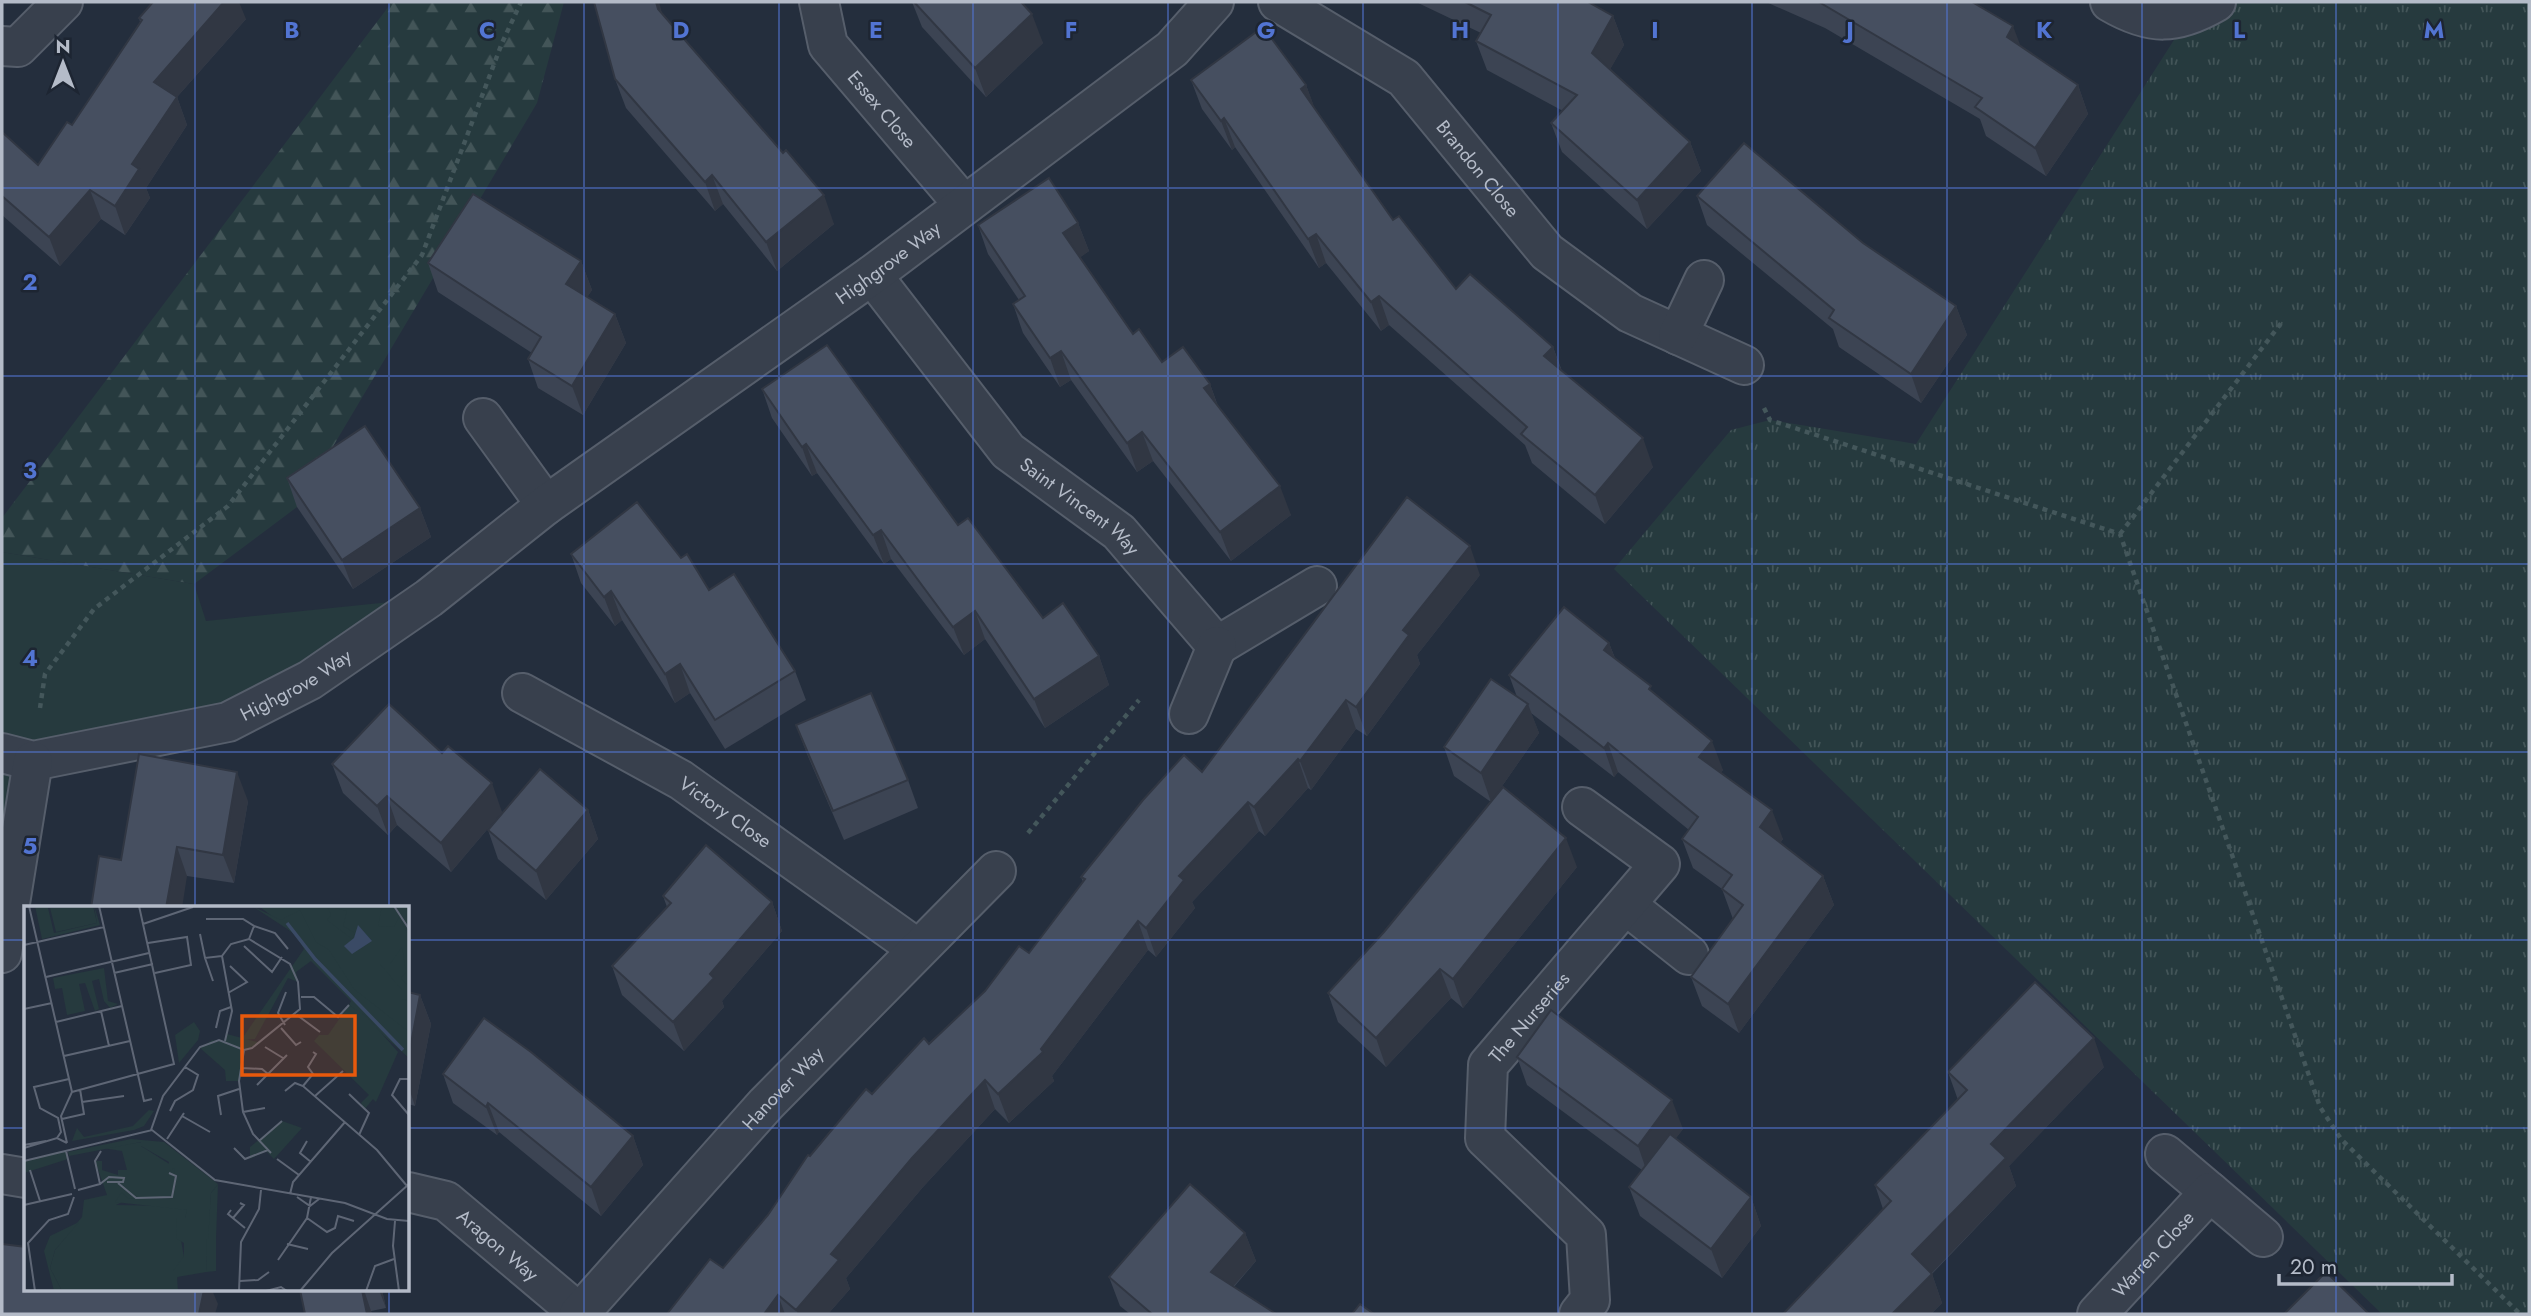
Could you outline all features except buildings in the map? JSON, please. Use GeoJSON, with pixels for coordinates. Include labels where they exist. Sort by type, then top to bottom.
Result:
{"type":"FeatureCollection","features":[{"type":"Feature","properties":{"kind":"street"},"geometry":{"type":"LineString","coordinates":[[2,46],[18,47],[63,2]]}},
{"type":"Feature","properties":{"kind":"street","name":"Essex Close"},"geometry":{"type":"LineString","coordinates":[[819,2],[828,45],[964,205]]}},
{"type":"Feature","properties":{"kind":"street","name":"Highgrove Way"},"geometry":{"type":"LineString","coordinates":[[17,757],[228,722],[321,672],[429,598],[546,505],[872,275],[1172,50],[1214,2]]}},
{"type":"Feature","properties":{"kind":"street","name":"Brandon Close"},"geometry":{"type":"LineString","coordinates":[[1278,2],[1404,78],[1546,253],[1630,313],[1744,365]]}},
{"type":"Feature","properties":{"kind":"street"},"geometry":{"type":"LineString","coordinates":[[2112,3],[2157,22],[2188,18],[2216,2]]}},
{"type":"Feature","properties":{"kind":"street","name":"Saint Vincent Way"},"geometry":{"type":"LineString","coordinates":[[872,275],[1008,451],[1119,532],[1217,646]]}},
{"type":"Feature","properties":{"kind":"street"},"geometry":{"type":"LineString","coordinates":[[1678,335],[1704,280]]}},
{"type":"Feature","properties":{"kind":"street"},"geometry":{"type":"LineString","coordinates":[[483,418],[546,505]]}},
{"type":"Feature","properties":{"kind":"street"},"geometry":{"type":"LineString","coordinates":[[1189,714],[1217,646],[1317,586]]}},
{"type":"Feature","properties":{"kind":"street","name":"Victory Close"},"geometry":{"type":"LineString","coordinates":[[522,693],[681,780],[918,949]]}},
{"type":"Feature","properties":{"kind":"street"},"geometry":{"type":"LineString","coordinates":[[2,953],[17,757]]}},
{"type":"Feature","properties":{"kind":"street","name":"The Nurseries"},"geometry":{"type":"LineString","coordinates":[[1578,1314],[1590,1300],[1586,1235],[1485,1138],[1488,1065],[1660,864],[1582,807]]}},
{"type":"Feature","properties":{"kind":"street","name":"Hanover Way"},"geometry":{"type":"LineString","coordinates":[[579,1314],[766,1104],[996,871]]}},
{"type":"Feature","properties":{"kind":"street"},"geometry":{"type":"LineString","coordinates":[[1626,905],[1689,955]]}},
{"type":"Feature","properties":{"kind":"street","name":"Warren Close"},"geometry":{"type":"LineString","coordinates":[[2165,1154],[2263,1237]]}},
{"type":"Feature","properties":{"kind":"street"},"geometry":{"type":"LineString","coordinates":[[2,1174],[24,1178]]}},
{"type":"Feature","properties":{"kind":"street","name":"Aragon Way"},"geometry":{"type":"LineString","coordinates":[[410,1192],[446,1201],[579,1314]]}},
{"type":"Feature","properties":{"kind":"street","name":"Warren Close"},"geometry":{"type":"LineString","coordinates":[[2097,1314],[2210,1192]]}},
{"type":"Feature","properties":{"kind":"path"},"geometry":{"type":"LineString","coordinates":[[17,757],[45,674],[94,609],[228,506],[422,255],[502,43],[521,2]]}},
{"type":"Feature","properties":{"kind":"path"},"geometry":{"type":"LineString","coordinates":[[2120,534],[2281,322]]}},
{"type":"Feature","properties":{"kind":"path"},"geometry":{"type":"LineString","coordinates":[[1744,365],[1770,420],[2120,534]]}},
{"type":"Feature","properties":{"kind":"path"},"geometry":{"type":"LineString","coordinates":[[2120,534],[2320,1107],[2341,1139],[2520,1314]]}},
{"type":"Feature","properties":{"kind":"path"},"geometry":{"type":"LineString","coordinates":[[996,871],[1141,697]]}},
{"type":"Feature","properties":{"kind":"green space"},"geometry":{"type":"Polygon","coordinates":[[[392,2],[564,2],[537,103],[297,507],[194,584],[2,552],[2,518],[392,2]]]}},
{"type":"Feature","properties":{"kind":"green space"},"geometry":{"type":"Polygon","coordinates":[[[2216,2],[2529,2],[2529,1314],[2382,1314],[1614,569],[1731,430],[1770,420],[1916,444],[2188,18],[2216,2]]]}},
{"type":"Feature","properties":{"kind":"green space"},"geometry":{"type":"Polygon","coordinates":[[[2,552],[194,584],[206,621],[429,598],[310,680],[33,761],[2,953],[2,552]]]}}]}
